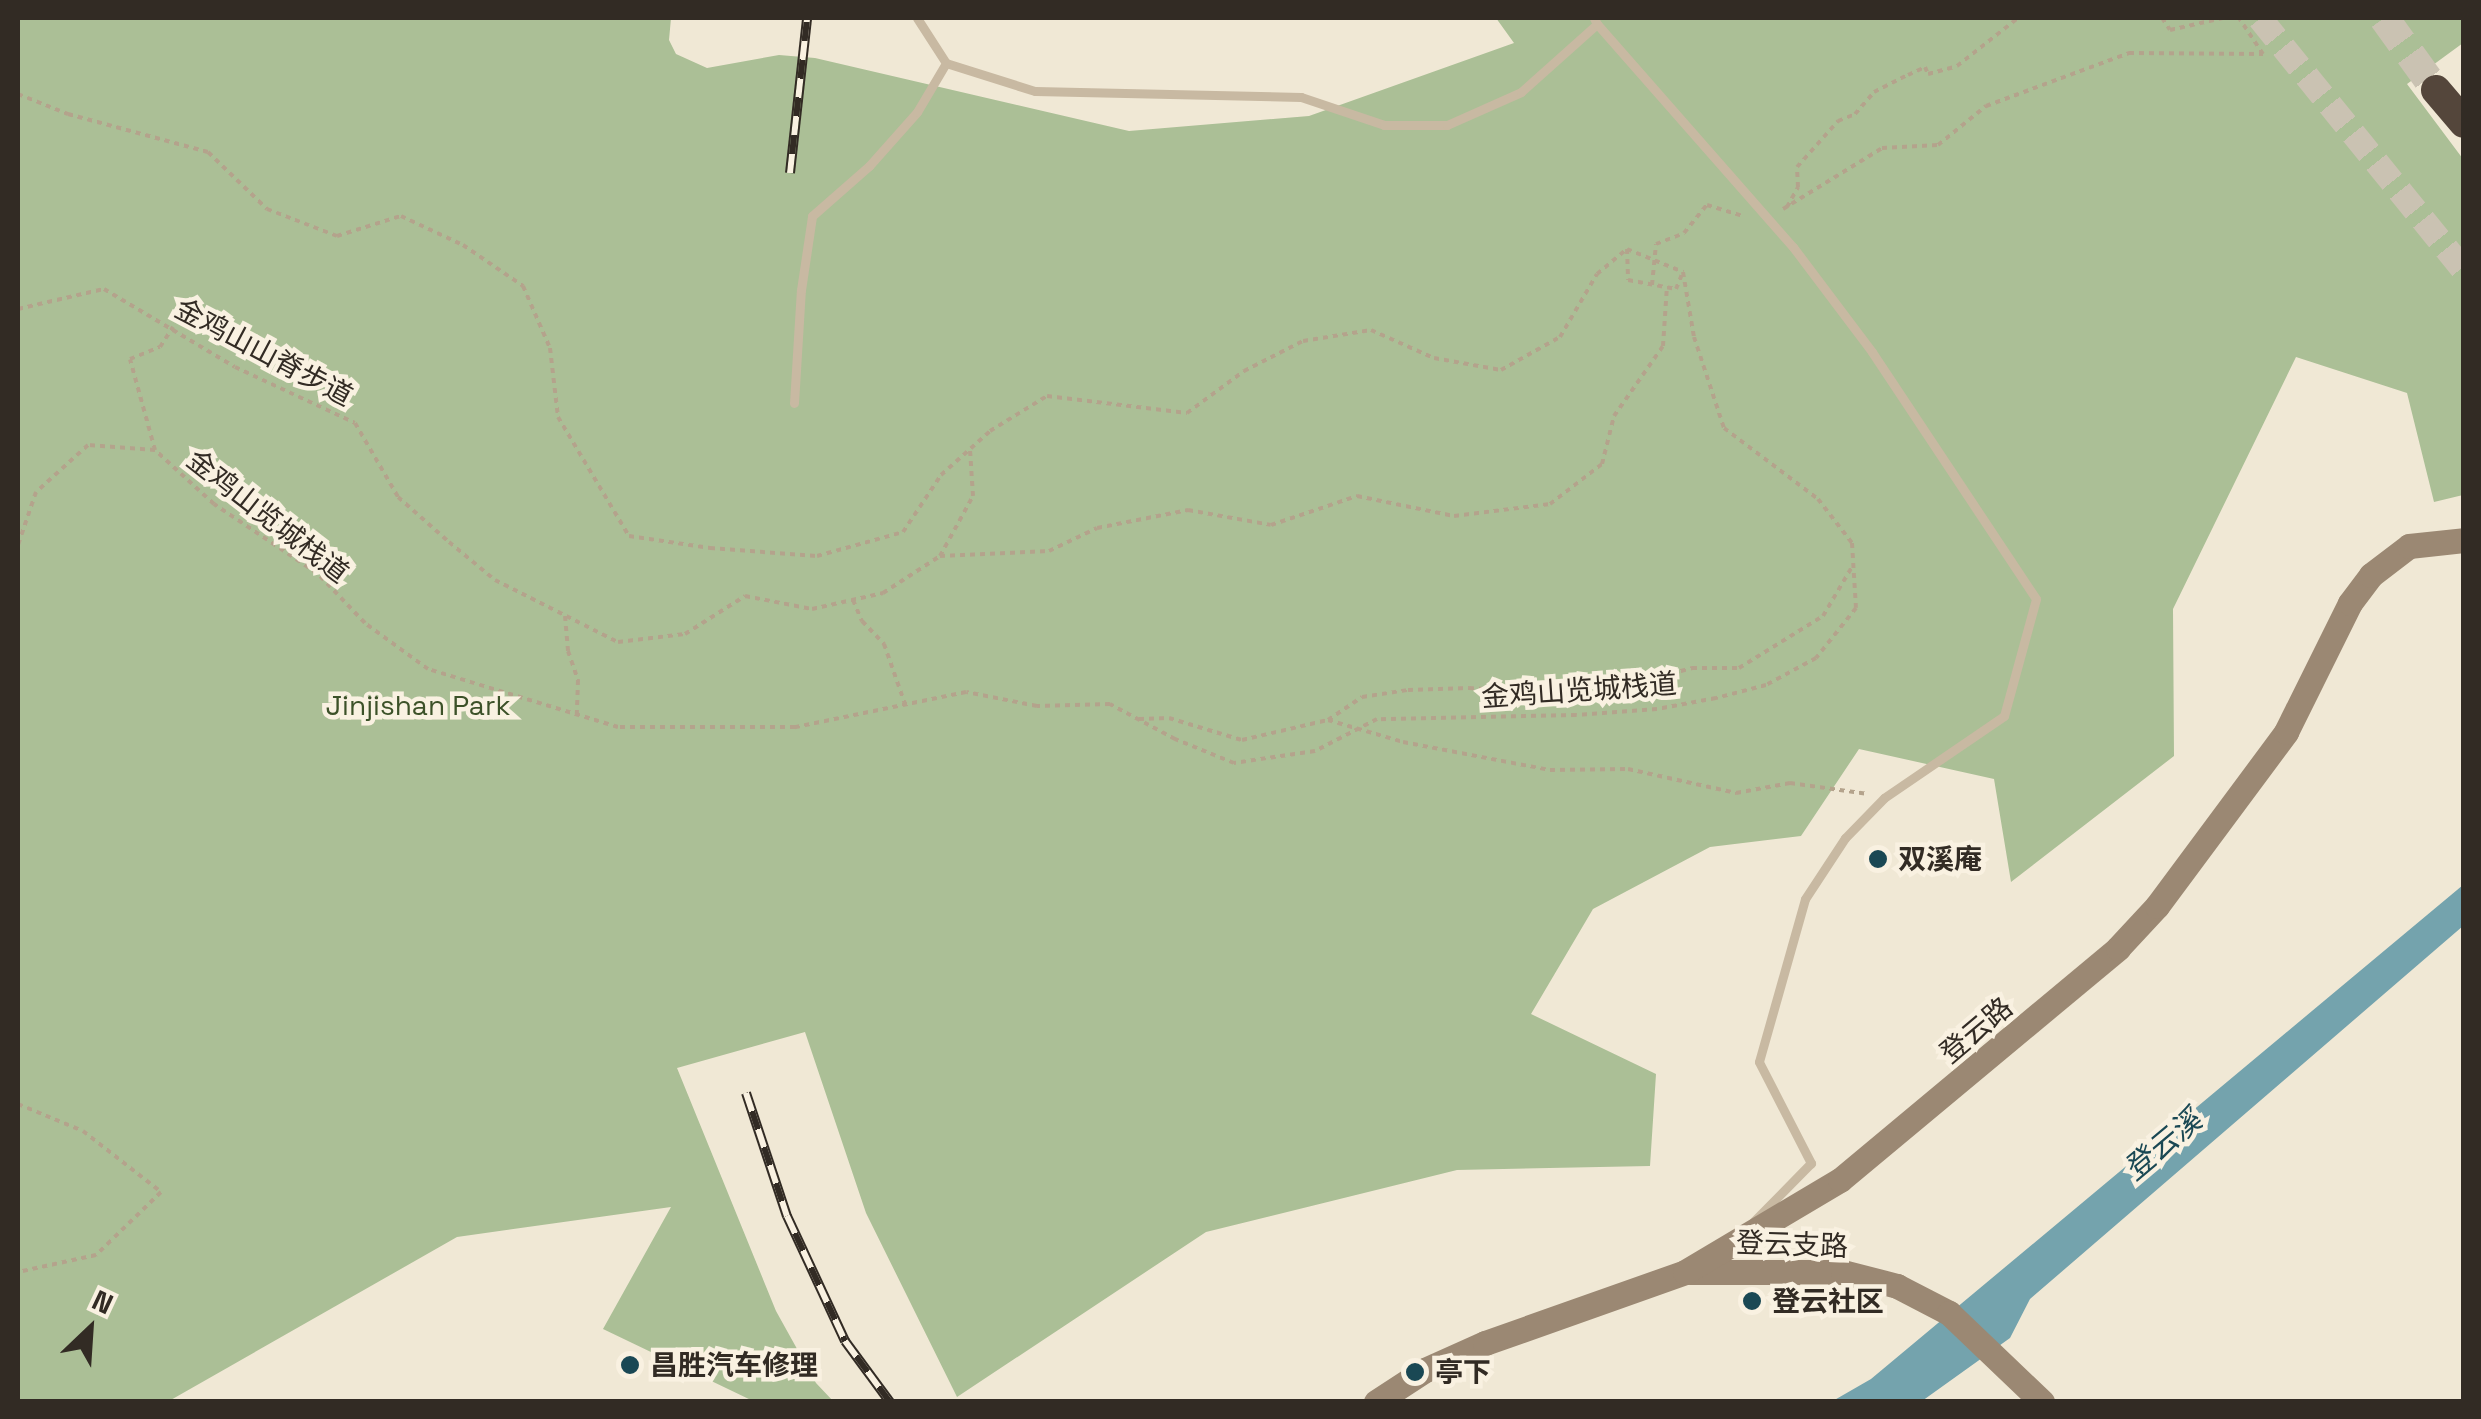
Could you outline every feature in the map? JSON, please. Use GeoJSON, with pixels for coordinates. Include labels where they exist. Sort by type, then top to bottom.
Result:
{"type":"FeatureCollection","features":[{"type":"Feature","properties":{"kind":"highway"},"geometry":{"type":"LineString","coordinates":[[2436,90],[2464,123]]}},
{"type":"Feature","properties":{"kind":"street","name":"登云路"},"geometry":{"type":"LineString","coordinates":[[1376,1402],[1425,1370],[1485,1344],[1685,1272],[1840,1180],[1949,1092],[2139,926],[2203,850],[2286,732],[2359,589],[2382,564],[2408,546],[2458,530]]}},
{"type":"Feature","properties":{"kind":"street","name":"登云支路"},"geometry":{"type":"LineString","coordinates":[[1685,1272],[1843,1272],[1897,1286],[1949,1314],[2042,1402]]}},
{"type":"Feature","properties":{"kind":"lane"},"geometry":{"type":"LineString","coordinates":[[917,18],[946,63],[1035,91],[1301,97],[1384,125],[1447,126],[1521,92],[1595,21],[1756,206],[1872,352],[2036,599],[2004,716],[1884,798],[1845,838],[1805,899],[1759,1062],[1811,1163],[1762,1210],[1736,1245]]}},
{"type":"Feature","properties":{"kind":"lane"},"geometry":{"type":"LineString","coordinates":[[794,403],[801,290],[812,216],[869,166],[917,112],[946,63]]}},
{"type":"Feature","properties":{"kind":"path"},"geometry":{"type":"LineString","coordinates":[[1786,207],[1798,187],[1796,167],[1838,121],[1855,114],[1874,92],[1908,75],[1926,67],[1928,74],[1957,66],[2018,18]]}},
{"type":"Feature","properties":{"kind":"path"},"geometry":{"type":"LineString","coordinates":[[2162,18],[2170,30],[2223,18]]}},
{"type":"Feature","properties":{"kind":"path"},"geometry":{"type":"LineString","coordinates":[[1652,286],[1656,244],[1684,233],[1707,205],[1744,216],[1756,206],[1780,211],[1882,148],[1938,144],[1986,106],[2130,53],[2263,54],[2239,18]]}},
{"type":"Feature","properties":{"kind":"path"},"geometry":{"type":"LineString","coordinates":[[18,94],[68,114],[208,152],[267,209],[337,236],[401,216],[462,245],[523,286],[550,348],[558,417],[629,536],[817,556],[903,532],[941,475],[970,448],[1047,396],[1187,412],[1244,372],[1303,341],[1371,330],[1434,358],[1501,370],[1560,337],[1597,274],[1628,250]]}},
{"type":"Feature","properties":{"kind":"path"},"geometry":{"type":"LineString","coordinates":[[1628,250],[1683,272],[1676,289],[1628,280],[1628,250]]}},
{"type":"Feature","properties":{"kind":"path","name":"金鸡山览城栈道"},"geometry":{"type":"LineString","coordinates":[[18,545],[36,492],[88,445],[155,450],[214,504],[317,572],[365,623],[428,669],[618,727],[795,727],[966,692],[1038,706],[1110,704],[1234,763],[1315,751],[1377,718],[1576,715],[1657,709],[1766,685],[1816,658],[1856,608],[1852,543],[1818,499],[1724,428],[1694,337],[1683,272]]}},
{"type":"Feature","properties":{"kind":"path"},"geometry":{"type":"LineString","coordinates":[[940,556],[1049,551],[1097,528],[1188,510],[1271,525],[1356,496],[1454,516],[1550,504],[1602,464],[1614,416],[1663,346],[1666,286]]}},
{"type":"Feature","properties":{"kind":"path","name":"金鸡山山脊步道"},"geometry":{"type":"LineString","coordinates":[[18,309],[104,290],[236,366],[356,424],[398,497],[494,580],[618,642],[685,634],[744,596],[812,609],[883,593],[940,556]]}},
{"type":"Feature","properties":{"kind":"path"},"geometry":{"type":"LineString","coordinates":[[155,450],[130,359],[160,347],[172,326]]}},
{"type":"Feature","properties":{"kind":"path"},"geometry":{"type":"LineString","coordinates":[[940,556],[973,496],[970,448]]}},
{"type":"Feature","properties":{"kind":"path"},"geometry":{"type":"LineString","coordinates":[[1139,720],[1168,718],[1242,740],[1328,720],[1362,697],[1408,690],[1469,688],[1584,696],[1692,668],[1739,668],[1822,616],[1852,564]]}},
{"type":"Feature","properties":{"kind":"path"},"geometry":{"type":"LineString","coordinates":[[852,600],[862,620],[884,644],[905,704]]}},
{"type":"Feature","properties":{"kind":"path"},"geometry":{"type":"LineString","coordinates":[[565,615],[568,651],[578,680],[577,715]]}},
{"type":"Feature","properties":{"kind":"path"},"geometry":{"type":"LineString","coordinates":[[1328,720],[1404,742],[1550,770],[1628,770],[1736,792],[1790,783],[1849,788],[1884,798]]}},
{"type":"Feature","properties":{"kind":"path"},"geometry":{"type":"LineString","coordinates":[[18,1104],[83,1130],[161,1192],[96,1255],[18,1272]]}},
{"type":"Feature","properties":{"kind":"green space","name":"Jinjishan Park"},"geometry":{"type":"Polygon","coordinates":[[[18,18],[671,18],[669,40],[676,54],[707,68],[779,55],[815,58],[1129,131],[1309,116],[1514,43],[1496,18],[2463,18],[2463,43],[2407,84],[2463,159],[2463,495],[2434,502],[2407,393],[2296,357],[2173,609],[2174,756],[2011,882],[1994,779],[1859,749],[1801,836],[1710,847],[1593,909],[1531,1014],[1656,1074],[1650,1166],[1457,1170],[1206,1232],[957,1397],[866,1213],[805,1032],[677,1068],[776,1311],[816,1383],[833,1401],[753,1401],[603,1329],[671,1207],[457,1237],[169,1401],[18,1401],[18,18]]]}},
{"type":"Feature","properties":{"kind":"water","name":"登云溪"},"geometry":{"type":"Polygon","coordinates":[[[2463,885],[2463,926],[2030,1299],[2010,1338],[1922,1401],[1831,1402],[1871,1379],[2463,885]]]}},
{"type":"Feature","properties":{"kind":"tunnel"},"geometry":{"type":"LineString","coordinates":[[2260,18],[2464,270]]}},
{"type":"Feature","properties":{"kind":"tunnel"},"geometry":{"type":"LineString","coordinates":[[2384,18],[2436,90]]}},
{"type":"Feature","properties":{"kind":"railway"},"geometry":{"type":"LineString","coordinates":[[790,173],[807,18]]}},
{"type":"Feature","properties":{"kind":"railway"},"geometry":{"type":"LineString","coordinates":[[746,1093],[787,1216],[845,1341],[890,1402]]}},
{"type":"Feature","properties":{"kind":"place","name":"双溪庵"},"geometry":{"type":"Point","coordinates":[1878,859]}},
{"type":"Feature","properties":{"kind":"place","name":"登云社区"},"geometry":{"type":"Point","coordinates":[1752,1301]}},
{"type":"Feature","properties":{"kind":"place","name":"昌胜汽车修理"},"geometry":{"type":"Point","coordinates":[630,1365]}},
{"type":"Feature","properties":{"kind":"place","name":"亭下"},"geometry":{"type":"Point","coordinates":[1415,1372]}}]}
